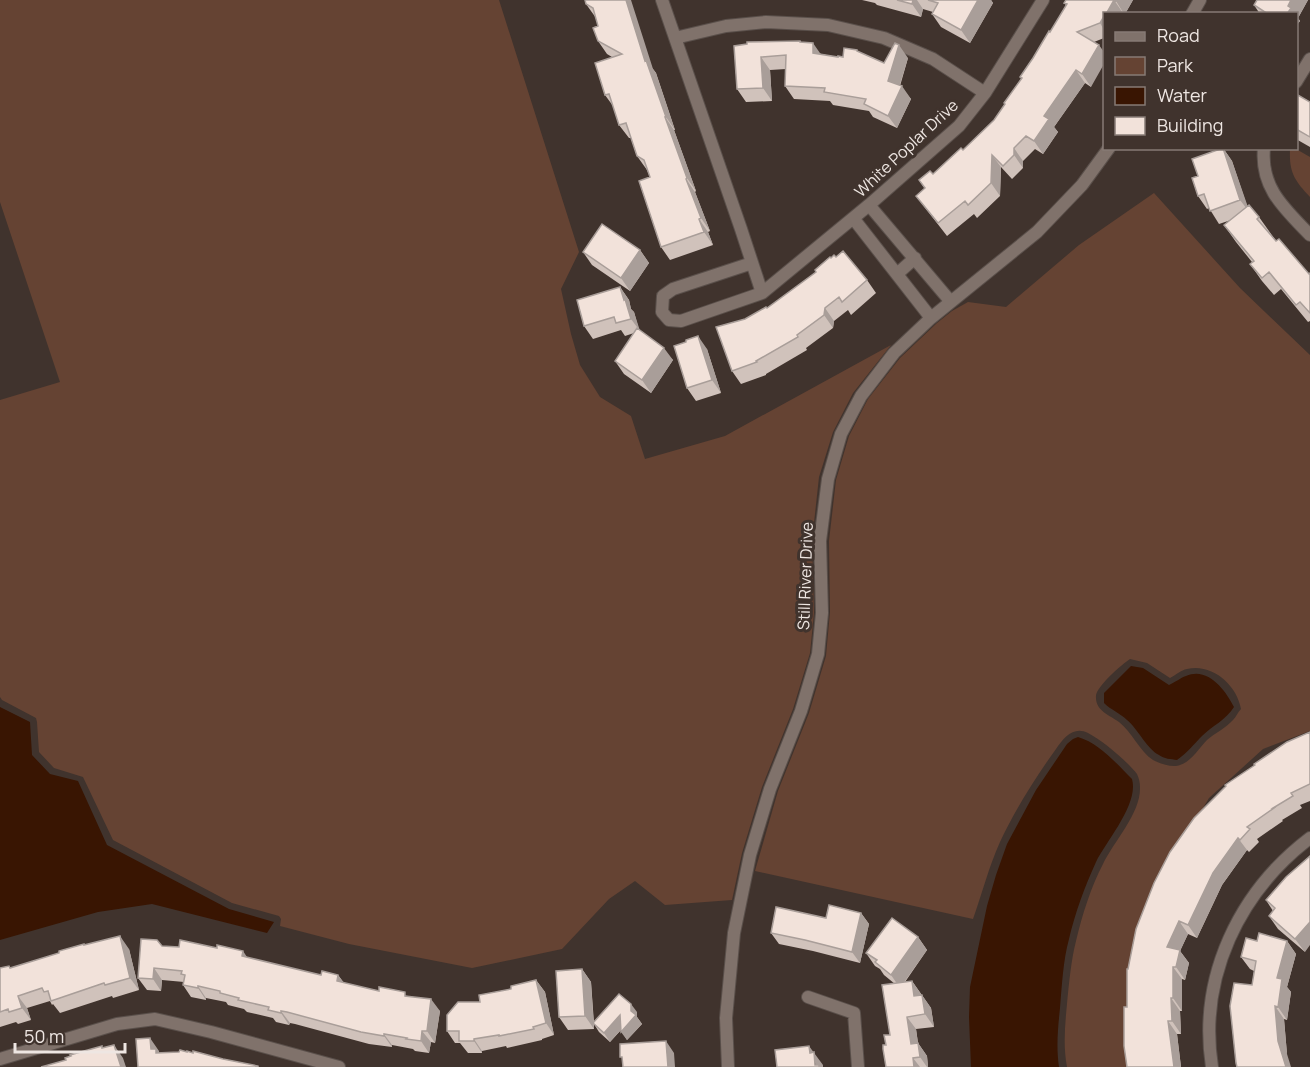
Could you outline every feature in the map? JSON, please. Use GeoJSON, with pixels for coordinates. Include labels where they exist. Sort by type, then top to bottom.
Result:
{"type":"FeatureCollection","features":[{"type":"Feature","properties":{"kind":"street"},"geometry":{"type":"LineString","coordinates":[[662,0],[762,293]]}},
{"type":"Feature","properties":{"kind":"street","name":"White Poplar Drive"},"geometry":{"type":"LineString","coordinates":[[752,264],[673,289],[663,296],[662,312],[669,320],[681,321],[762,293],[869,205],[959,126],[985,93],[1043,0]]}},
{"type":"Feature","properties":{"kind":"street"},"geometry":{"type":"LineString","coordinates":[[675,38],[726,26],[766,22],[828,25],[884,38],[933,59],[985,93]]}},
{"type":"Feature","properties":{"kind":"street"},"geometry":{"type":"LineString","coordinates":[[1301,75],[1310,59]]}},
{"type":"Feature","properties":{"kind":"street","name":"Still River Drive"},"geometry":{"type":"LineString","coordinates":[[728,1067],[726,1018],[734,933],[750,855],[770,789],[801,711],[818,654],[822,613],[820,541],[828,479],[841,434],[861,396],[894,353],[931,318],[1037,232],[1082,185],[1108,150]]}},
{"type":"Feature","properties":{"kind":"street"},"geometry":{"type":"LineString","coordinates":[[1264,150],[1267,180],[1279,202],[1310,235]]}},
{"type":"Feature","properties":{"kind":"street"},"geometry":{"type":"LineString","coordinates":[[869,205],[951,302]]}},
{"type":"Feature","properties":{"kind":"street"},"geometry":{"type":"LineString","coordinates":[[853,218],[931,318]]}},
{"type":"Feature","properties":{"kind":"street"},"geometry":{"type":"LineString","coordinates":[[897,274],[915,258]]}},
{"type":"Feature","properties":{"kind":"street"},"geometry":{"type":"LineString","coordinates":[[1212,1067],[1209,1045],[1210,1017],[1214,984],[1225,950],[1241,914],[1260,886],[1283,860],[1310,838]]}},
{"type":"Feature","properties":{"kind":"street"},"geometry":{"type":"LineString","coordinates":[[808,997],[854,1012],[858,1067]]}},
{"type":"Feature","properties":{"kind":"street"},"geometry":{"type":"LineString","coordinates":[[0,1059],[117,1024],[155,1018],[339,1067]]}},
{"type":"Feature","properties":{"kind":"green space"},"geometry":{"type":"Polygon","coordinates":[[[0,0],[499,0],[579,252],[561,289],[580,365],[600,397],[631,416],[645,459],[725,436],[891,345],[853,393],[833,432],[819,477],[812,541],[814,613],[810,653],[793,709],[762,787],[742,853],[732,900],[665,905],[635,881],[609,899],[562,949],[472,968],[349,944],[280,926],[279,916],[232,903],[113,840],[83,777],[54,768],[39,752],[36,718],[0,697],[0,400],[60,382],[0,202],[0,0]]]}},
{"type":"Feature","properties":{"kind":"green space"},"geometry":{"type":"Polygon","coordinates":[[[1290,150],[1298,150],[1310,157],[1310,197],[1300,186],[1290,164],[1290,150]]]}},
{"type":"Feature","properties":{"kind":"green space"},"geometry":{"type":"Polygon","coordinates":[[[1154,193],[1240,288],[1310,355],[1310,731],[1263,749],[1209,798],[1151,895],[1145,1067],[1067,1067],[1066,1020],[1071,964],[1078,931],[1095,882],[1108,855],[1132,817],[1140,787],[1138,776],[1133,769],[1094,736],[1083,731],[1070,734],[1048,760],[1026,794],[996,851],[973,919],[755,871],[778,791],[809,713],[826,656],[830,612],[829,541],[836,480],[849,436],[868,399],[900,358],[952,311],[968,302],[1006,307],[1079,245],[1154,193]],[[1130,659],[1100,687],[1096,701],[1100,709],[1124,726],[1153,760],[1163,764],[1180,765],[1188,761],[1207,740],[1233,720],[1241,709],[1239,700],[1229,684],[1205,669],[1187,669],[1170,678],[1147,663],[1130,659]]]}},
{"type":"Feature","properties":{"kind":"water"},"geometry":{"type":"Polygon","coordinates":[[[1131,666],[1143,668],[1169,685],[1184,677],[1202,674],[1221,688],[1234,707],[1227,716],[1206,732],[1177,760],[1163,757],[1150,748],[1127,720],[1104,703],[1104,693],[1131,666]]]}},
{"type":"Feature","properties":{"kind":"water"},"geometry":{"type":"Polygon","coordinates":[[[0,707],[30,722],[32,755],[50,774],[78,781],[107,845],[229,909],[274,922],[267,933],[152,904],[98,912],[0,940],[0,707]]]}},
{"type":"Feature","properties":{"kind":"water"},"geometry":{"type":"Polygon","coordinates":[[[1078,737],[1093,744],[1114,761],[1132,779],[1133,789],[1121,822],[1092,871],[1071,929],[1062,982],[1058,1037],[1059,1067],[971,1067],[970,987],[996,875],[1007,844],[1036,790],[1067,744],[1078,737]]]}},
{"type":"Feature","properties":{"kind":"building"},"geometry":{"type":"Polygon","coordinates":[[[585,0],[626,0],[704,232],[661,247],[639,181],[650,177],[644,160],[637,156],[626,123],[619,125],[609,94],[605,95],[595,63],[622,54],[598,41],[593,28],[598,26],[593,8],[586,4],[585,0]]]}},
{"type":"Feature","properties":{"kind":"building"},"geometry":{"type":"Polygon","coordinates":[[[897,0],[913,0],[912,4],[897,0]]]}},
{"type":"Feature","properties":{"kind":"building"},"geometry":{"type":"Polygon","coordinates":[[[928,0],[978,0],[961,30],[932,14],[938,3],[928,0]]]}},
{"type":"Feature","properties":{"kind":"building"},"geometry":{"type":"Polygon","coordinates":[[[1066,0],[1114,0],[1107,12],[1103,12],[1100,23],[1077,32],[1099,45],[1082,74],[1076,70],[1044,116],[1049,119],[1034,141],[1026,136],[1014,148],[1014,155],[1003,166],[992,155],[991,183],[968,205],[965,201],[938,223],[916,196],[925,188],[919,180],[930,171],[933,174],[961,148],[963,150],[994,120],[1067,4],[1064,3],[1066,0]]]}},
{"type":"Feature","properties":{"kind":"building"},"geometry":{"type":"Polygon","coordinates":[[[1257,0],[1291,0],[1288,12],[1265,12],[1254,5],[1257,0]]]}},
{"type":"Feature","properties":{"kind":"building"},"geometry":{"type":"Polygon","coordinates":[[[800,41],[813,43],[813,53],[843,57],[844,48],[857,50],[884,63],[895,43],[899,45],[888,81],[902,86],[888,116],[864,104],[866,99],[824,92],[825,88],[785,86],[786,55],[761,57],[763,88],[737,89],[734,46],[747,44],[747,42],[800,41]]]}},
{"type":"Feature","properties":{"kind":"building"},"geometry":{"type":"Polygon","coordinates":[[[1298,95],[1310,102],[1310,137],[1298,130],[1298,95]]]}},
{"type":"Feature","properties":{"kind":"building"},"geometry":{"type":"Polygon","coordinates":[[[1224,150],[1240,200],[1210,211],[1204,194],[1198,196],[1192,178],[1198,176],[1192,159],[1224,150]]]}},
{"type":"Feature","properties":{"kind":"building"},"geometry":{"type":"Polygon","coordinates":[[[1249,205],[1259,217],[1257,219],[1276,241],[1279,239],[1310,273],[1310,313],[1300,302],[1296,305],[1269,272],[1262,278],[1250,264],[1254,261],[1224,225],[1249,205]]]}},
{"type":"Feature","properties":{"kind":"building"},"geometry":{"type":"Polygon","coordinates":[[[602,224],[640,250],[621,278],[583,252],[602,224]]]}},
{"type":"Feature","properties":{"kind":"building"},"geometry":{"type":"Polygon","coordinates":[[[843,251],[867,280],[842,302],[839,297],[825,308],[824,315],[797,335],[798,337],[757,362],[732,371],[716,327],[745,319],[767,308],[816,272],[815,270],[830,257],[834,255],[836,257],[843,251]]]}},
{"type":"Feature","properties":{"kind":"building"},"geometry":{"type":"Polygon","coordinates":[[[620,287],[631,319],[616,323],[614,317],[584,326],[577,300],[620,287]]]}},
{"type":"Feature","properties":{"kind":"building"},"geometry":{"type":"Polygon","coordinates":[[[637,328],[664,348],[642,380],[615,361],[637,328]]]}},
{"type":"Feature","properties":{"kind":"building"},"geometry":{"type":"Polygon","coordinates":[[[698,336],[712,380],[687,388],[674,346],[698,336]]]}},
{"type":"Feature","properties":{"kind":"building"},"geometry":{"type":"Polygon","coordinates":[[[1310,732],[1310,784],[1291,793],[1293,796],[1247,827],[1250,829],[1240,840],[1238,838],[1213,873],[1188,925],[1179,921],[1167,947],[1180,950],[1176,967],[1173,967],[1172,1021],[1168,1021],[1174,1067],[1127,1067],[1124,1046],[1124,1007],[1127,1007],[1127,969],[1136,929],[1154,883],[1170,852],[1194,818],[1225,785],[1287,742],[1310,732]]]}},
{"type":"Feature","properties":{"kind":"building"},"geometry":{"type":"Polygon","coordinates":[[[1310,856],[1310,922],[1295,939],[1269,916],[1275,908],[1266,900],[1286,877],[1310,856]]]}},
{"type":"Feature","properties":{"kind":"building"},"geometry":{"type":"Polygon","coordinates":[[[829,905],[861,913],[852,952],[771,933],[776,907],[826,918],[829,905]]]}},
{"type":"Feature","properties":{"kind":"building"},"geometry":{"type":"Polygon","coordinates":[[[892,918],[918,937],[891,975],[875,962],[877,960],[866,953],[892,918]]]}},
{"type":"Feature","properties":{"kind":"building"},"geometry":{"type":"Polygon","coordinates":[[[1259,933],[1287,941],[1277,978],[1282,979],[1278,1007],[1275,1006],[1278,1041],[1286,1067],[1237,1067],[1236,1063],[1230,1006],[1234,983],[1252,985],[1256,961],[1241,957],[1246,938],[1257,941],[1259,933]]]}},
{"type":"Feature","properties":{"kind":"building"},"geometry":{"type":"Polygon","coordinates":[[[120,936],[130,978],[105,985],[104,983],[51,1001],[48,991],[44,992],[42,988],[18,996],[22,1008],[0,1012],[0,968],[9,966],[10,968],[59,953],[59,951],[120,936]]]}},
{"type":"Feature","properties":{"kind":"building"},"geometry":{"type":"Polygon","coordinates":[[[141,939],[157,940],[162,946],[179,947],[180,940],[217,948],[217,945],[243,951],[242,956],[321,975],[322,971],[338,975],[337,981],[379,991],[379,987],[405,992],[405,996],[431,999],[427,1031],[422,1031],[421,1041],[361,1032],[287,1012],[268,1010],[269,1007],[238,1000],[239,998],[220,993],[220,991],[183,985],[185,975],[181,974],[182,971],[154,968],[153,979],[138,978],[141,939]]]}},
{"type":"Feature","properties":{"kind":"building"},"geometry":{"type":"Polygon","coordinates":[[[582,969],[585,1016],[559,1017],[556,971],[582,969]]]}},
{"type":"Feature","properties":{"kind":"building"},"geometry":{"type":"Polygon","coordinates":[[[536,980],[546,1023],[533,1027],[534,1029],[474,1039],[474,1041],[459,1041],[459,1031],[447,1031],[447,1015],[458,1002],[480,1002],[479,995],[511,989],[511,986],[536,980]]]}},
{"type":"Feature","properties":{"kind":"building"},"geometry":{"type":"Polygon","coordinates":[[[912,981],[914,996],[922,995],[925,1014],[907,1017],[911,1044],[918,1043],[920,1057],[913,1058],[914,1067],[886,1067],[883,1049],[883,1045],[886,1045],[884,1035],[890,1035],[882,985],[912,981]]]}},
{"type":"Feature","properties":{"kind":"building"},"geometry":{"type":"Polygon","coordinates":[[[619,994],[631,1004],[631,1011],[636,1015],[621,1032],[620,1015],[604,1033],[593,1023],[619,994]]]}},
{"type":"Feature","properties":{"kind":"building"},"geometry":{"type":"Polygon","coordinates":[[[150,1038],[151,1049],[156,1049],[156,1053],[179,1052],[180,1050],[193,1053],[193,1051],[258,1067],[138,1067],[136,1039],[150,1038]]]}},
{"type":"Feature","properties":{"kind":"building"},"geometry":{"type":"Polygon","coordinates":[[[666,1041],[668,1067],[623,1067],[620,1044],[666,1041]]]}},
{"type":"Feature","properties":{"kind":"building"},"geometry":{"type":"Polygon","coordinates":[[[114,1045],[121,1067],[41,1067],[66,1060],[65,1058],[70,1055],[114,1045]]]}},
{"type":"Feature","properties":{"kind":"building"},"geometry":{"type":"Polygon","coordinates":[[[809,1046],[810,1053],[814,1052],[815,1065],[819,1067],[777,1067],[775,1050],[809,1046]]]}}]}
